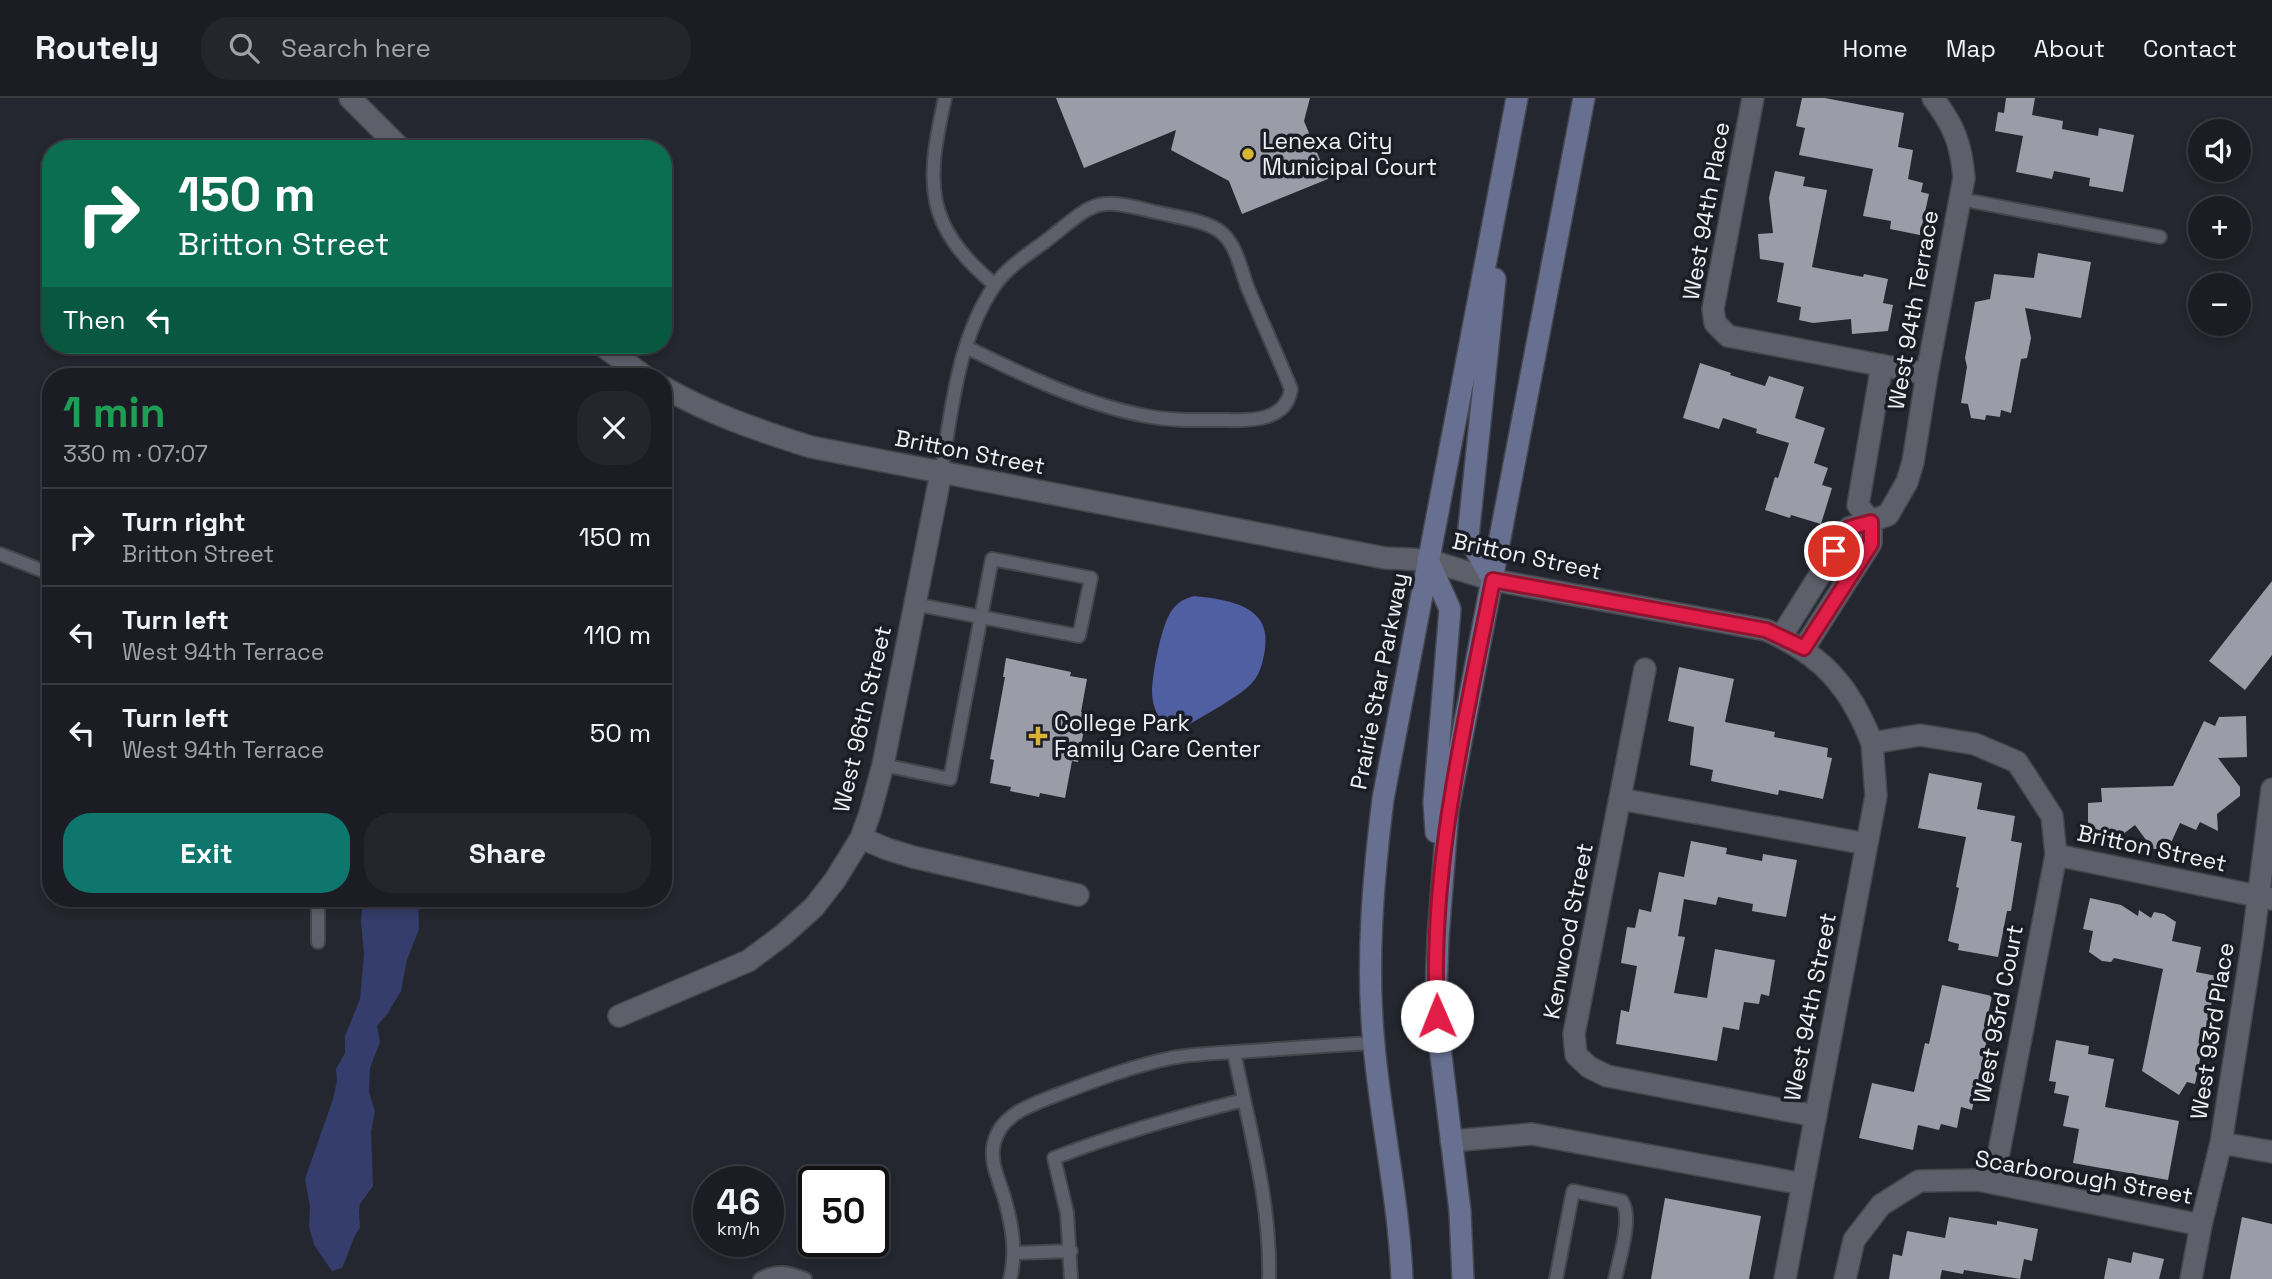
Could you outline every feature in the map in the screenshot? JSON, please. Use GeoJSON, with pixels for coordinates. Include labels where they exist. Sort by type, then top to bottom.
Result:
{"type":"FeatureCollection","features":[{"type":"Feature","properties":{"kind":"main road","name":"Prairie Star Parkway"},"geometry":{"type":"LineString","coordinates":[[1402,1279],[1374,1043],[1371,929],[1374,871],[1383,799],[1517,98]]}},
{"type":"Feature","properties":{"kind":"main road"},"geometry":{"type":"LineString","coordinates":[[1463,1279],[1460,1211],[1436,994],[1448,810],[1584,98]]}},
{"type":"Feature","properties":{"kind":"main road"},"geometry":{"type":"LineString","coordinates":[[1493,580],[1468,537],[1509,144]]}},
{"type":"Feature","properties":{"kind":"main road"},"geometry":{"type":"LineString","coordinates":[[1428,560],[1450,609],[1434,802],[1439,922]]}},
{"type":"Feature","properties":{"kind":"street","name":"West 94th Place"},"geometry":{"type":"LineString","coordinates":[[1753,98],[1713,309],[1715,323],[1728,336],[1927,374]]}},
{"type":"Feature","properties":{"kind":"street","name":"West 94th Terrace"},"geometry":{"type":"LineString","coordinates":[[1781,637],[1849,528],[1888,515],[1907,482],[1913,462],[1964,178],[1962,156],[1950,121],[1933,98]]}},
{"type":"Feature","properties":{"kind":"street"},"geometry":{"type":"LineString","coordinates":[[363,102],[394,140]]}},
{"type":"Feature","properties":{"kind":"street"},"geometry":{"type":"LineString","coordinates":[[614,354],[633,368]]}},
{"type":"Feature","properties":{"kind":"street","name":"West 94th Terrace"},"geometry":{"type":"LineString","coordinates":[[1871,522],[1858,505],[1882,365]]}},
{"type":"Feature","properties":{"kind":"street","name":"Britton Street"},"geometry":{"type":"LineString","coordinates":[[672,392],[738,422],[811,447],[1385,558],[1428,560],[1493,580],[1766,630],[1804,648],[1829,670],[1845,690],[1872,743],[1920,735],[1975,744],[2017,762],[2052,817],[2056,855],[2265,898]]}},
{"type":"Feature","properties":{"kind":"street","name":"West 96th Street"},"geometry":{"type":"LineString","coordinates":[[619,1016],[748,961],[814,908],[835,880],[860,838],[883,765],[941,473]]}},
{"type":"Feature","properties":{"kind":"street"},"geometry":{"type":"LineString","coordinates":[[1804,648],[1871,544],[1871,522]]}},
{"type":"Feature","properties":{"kind":"street","name":"Kenwood Street"},"geometry":{"type":"LineString","coordinates":[[1645,669],[1574,1034],[1576,1055],[1589,1067],[1607,1076],[1816,1116]]}},
{"type":"Feature","properties":{"kind":"street","name":"West 94th Street"},"geometry":{"type":"LineString","coordinates":[[1785,1279],[1876,796],[1872,743]]}},
{"type":"Feature","properties":{"kind":"street","name":"West 93rd Place"},"geometry":{"type":"LineString","coordinates":[[2191,1279],[2221,1143],[2265,898],[2272,789]]}},
{"type":"Feature","properties":{"kind":"street"},"geometry":{"type":"LineString","coordinates":[[1620,799],[1867,844]]}},
{"type":"Feature","properties":{"kind":"street"},"geometry":{"type":"LineString","coordinates":[[860,838],[914,857],[1078,895]]}},
{"type":"Feature","properties":{"kind":"street","name":"West 93rd Court"},"geometry":{"type":"LineString","coordinates":[[1993,1183],[2056,855]]}},
{"type":"Feature","properties":{"kind":"street"},"geometry":{"type":"LineString","coordinates":[[1451,1141],[1532,1134],[1803,1184]]}},
{"type":"Feature","properties":{"kind":"street"},"geometry":{"type":"LineString","coordinates":[[2221,1143],[2272,1152]]}},
{"type":"Feature","properties":{"kind":"street","name":"Scarborough Street"},"geometry":{"type":"LineString","coordinates":[[1845,1279],[1854,1240],[1881,1205],[1919,1181],[1978,1180],[2201,1225]]}},
{"type":"Feature","properties":{"kind":"lane"},"geometry":{"type":"LineString","coordinates":[[945,98],[935,145],[935,197],[954,244],[981,274],[995,285]]}},
{"type":"Feature","properties":{"kind":"lane"},"geometry":{"type":"LineString","coordinates":[[1960,199],[2160,237]]}},
{"type":"Feature","properties":{"kind":"lane"},"geometry":{"type":"LineString","coordinates":[[941,473],[957,379],[966,347],[995,285],[1011,268],[1073,219],[1094,205],[1106,202],[1206,225],[1223,233],[1233,249],[1291,389],[1282,411],[1266,417],[1242,421],[1165,419],[1117,409],[1062,390],[966,347]]}},
{"type":"Feature","properties":{"kind":"lane"},"geometry":{"type":"LineString","coordinates":[[0,554],[42,570]]}},
{"type":"Feature","properties":{"kind":"lane"},"geometry":{"type":"LineString","coordinates":[[883,765],[950,779],[982,618],[992,559],[1091,578],[1079,636],[982,618],[914,604]]}},
{"type":"Feature","properties":{"kind":"lane"},"geometry":{"type":"LineString","coordinates":[[318,907],[318,942]]}},
{"type":"Feature","properties":{"kind":"lane"},"geometry":{"type":"LineString","coordinates":[[1010,1279],[1014,1253],[1008,1214],[993,1158],[996,1138],[1008,1119],[1035,1104],[1138,1066],[1202,1053],[1374,1043]]}},
{"type":"Feature","properties":{"kind":"lane"},"geometry":{"type":"LineString","coordinates":[[1234,1052],[1264,1193],[1270,1256],[1269,1279]]}},
{"type":"Feature","properties":{"kind":"lane"},"geometry":{"type":"LineString","coordinates":[[1072,1279],[1067,1213],[1054,1158],[1154,1123],[1244,1100]]}},
{"type":"Feature","properties":{"kind":"lane"},"geometry":{"type":"LineString","coordinates":[[1556,1279],[1573,1191],[1622,1201],[1626,1208],[1627,1218],[1615,1279]]}},
{"type":"Feature","properties":{"kind":"lane"},"geometry":{"type":"LineString","coordinates":[[1014,1253],[1071,1251]]}},
{"type":"Feature","properties":{"kind":"lane"},"geometry":{"type":"LineString","coordinates":[[760,1279],[772,1273],[788,1272],[804,1279]]}},
{"type":"Feature","properties":{"kind":"shaded area"},"geometry":{"type":"Polygon","coordinates":[[[1195,596],[1233,603],[1255,614],[1262,623],[1265,649],[1257,677],[1246,689],[1188,725],[1159,717],[1152,690],[1158,648],[1168,617],[1179,603],[1195,596]]]}},
{"type":"Feature","properties":{"kind":"shaded area"},"geometry":{"type":"Polygon","coordinates":[[[362,907],[418,907],[419,929],[407,960],[401,991],[377,1026],[380,1042],[370,1068],[369,1092],[375,1112],[371,1132],[373,1186],[360,1204],[360,1228],[342,1268],[332,1271],[314,1245],[309,1226],[310,1207],[305,1179],[333,1099],[337,1081],[336,1069],[345,1053],[345,1036],[360,999],[364,954],[362,907]]]}},
{"type":"Feature","properties":{"kind":"building","name":"Lenexa City Municipal Court"},"geometry":{"type":"Polygon","coordinates":[[[1056,98],[1310,98],[1304,121],[1328,179],[1242,214],[1229,181],[1171,150],[1176,130],[1084,168],[1056,98]]]}},
{"type":"Feature","properties":{"kind":"building"},"geometry":{"type":"Polygon","coordinates":[[[1802,98],[1825,98],[1904,113],[1898,147],[1913,150],[1908,179],[1923,183],[1921,192],[1929,194],[1920,235],[1890,229],[1891,221],[1863,216],[1873,169],[1799,155],[1805,128],[1796,126],[1802,98]]]}},
{"type":"Feature","properties":{"kind":"building"},"geometry":{"type":"Polygon","coordinates":[[[2006,98],[2035,98],[2032,115],[2063,121],[2062,129],[2098,136],[2099,128],[2134,135],[2123,192],[2089,186],[2090,178],[2054,171],[2052,179],[2016,172],[2023,136],[1995,131],[1998,112],[2004,113],[2006,98]]]}},
{"type":"Feature","properties":{"kind":"building"},"geometry":{"type":"Polygon","coordinates":[[[1775,171],[1805,177],[1803,186],[1827,190],[1812,267],[1888,279],[1883,303],[1893,305],[1888,331],[1852,334],[1851,319],[1813,323],[1799,320],[1801,307],[1777,302],[1784,263],[1760,259],[1758,234],[1773,233],[1769,198],[1775,171]]]}},
{"type":"Feature","properties":{"kind":"building"},"geometry":{"type":"Polygon","coordinates":[[[2038,253],[2091,262],[2081,318],[2025,308],[2031,338],[2027,358],[2021,359],[2011,413],[2001,410],[2000,417],[1986,415],[1985,420],[1971,418],[1968,404],[1961,403],[1967,367],[1965,358],[1975,302],[1990,299],[1994,274],[2034,278],[2038,253]]]}},
{"type":"Feature","properties":{"kind":"building"},"geometry":{"type":"Polygon","coordinates":[[[1700,363],[1765,386],[1769,376],[1804,387],[1795,418],[1825,428],[1814,463],[1828,468],[1822,485],[1832,488],[1821,524],[1765,510],[1789,443],[1756,433],[1757,429],[1723,418],[1719,429],[1683,418],[1700,363]]]}},
{"type":"Feature","properties":{"kind":"building"},"geometry":{"type":"Polygon","coordinates":[[[2272,581],[2272,655],[2245,690],[2209,661],[2272,581]]]}},
{"type":"Feature","properties":{"kind":"building","name":"College Park Family Care Center"},"geometry":{"type":"Polygon","coordinates":[[[1006,658],[1071,672],[1070,676],[1087,679],[1081,712],[1087,713],[1078,762],[1072,761],[1065,798],[1040,793],[1039,797],[1010,791],[1011,787],[990,783],[994,760],[990,759],[1006,658]]]}},
{"type":"Feature","properties":{"kind":"building"},"geometry":{"type":"Polygon","coordinates":[[[1679,667],[1734,679],[1725,722],[1775,732],[1774,737],[1828,748],[1827,757],[1832,758],[1823,799],[1779,790],[1778,795],[1711,781],[1713,770],[1690,765],[1694,727],[1668,721],[1679,667]]]}},
{"type":"Feature","properties":{"kind":"building"},"geometry":{"type":"Polygon","coordinates":[[[2246,716],[2247,757],[2218,758],[2240,787],[2240,796],[2217,814],[2218,831],[2200,822],[2196,830],[2180,823],[2170,845],[2164,846],[2161,852],[2152,848],[2135,825],[2114,841],[2088,829],[2088,803],[2102,802],[2101,788],[2173,786],[2204,721],[2215,726],[2219,717],[2246,716]]]}},
{"type":"Feature","properties":{"kind":"building"},"geometry":{"type":"Polygon","coordinates":[[[1929,773],[1982,783],[1977,809],[2015,816],[2011,841],[2022,843],[2011,911],[2007,911],[1998,957],[1958,950],[1959,944],[1948,941],[1966,837],[1918,828],[1929,773]]]}},
{"type":"Feature","properties":{"kind":"building"},"geometry":{"type":"Polygon","coordinates":[[[1691,841],[1727,848],[1726,854],[1762,861],[1763,854],[1797,860],[1786,917],[1752,911],[1753,904],[1718,897],[1716,905],[1684,899],[1678,936],[1685,937],[1674,993],[1707,998],[1715,949],[1775,960],[1769,996],[1761,994],[1759,1004],[1744,1002],[1739,1030],[1723,1027],[1717,1061],[1616,1044],[1621,1010],[1629,1012],[1637,966],[1621,963],[1627,927],[1635,928],[1639,909],[1651,912],[1659,872],[1684,877],[1691,841]]]}},
{"type":"Feature","properties":{"kind":"building"},"geometry":{"type":"Polygon","coordinates":[[[2090,898],[2121,905],[2138,916],[2139,910],[2151,918],[2154,912],[2164,914],[2176,922],[2172,941],[2201,947],[2196,972],[2217,976],[2195,1084],[2187,1082],[2179,1095],[2142,1071],[2163,969],[2114,958],[2111,962],[2102,961],[2089,952],[2093,931],[2083,929],[2090,898]]]}},
{"type":"Feature","properties":{"kind":"building"},"geometry":{"type":"Polygon","coordinates":[[[1942,985],[1992,996],[1983,1038],[1987,1039],[1972,1110],[1961,1107],[1957,1128],[1941,1124],[1939,1130],[1918,1125],[1913,1150],[1859,1138],[1872,1083],[1914,1092],[1925,1043],[1929,1044],[1942,985]]]}},
{"type":"Feature","properties":{"kind":"building"},"geometry":{"type":"Polygon","coordinates":[[[2056,1040],[2089,1046],[2088,1054],[2114,1059],[2105,1107],[2179,1121],[2168,1180],[2073,1163],[2079,1129],[2063,1126],[2069,1096],[2054,1093],[2056,1082],[2049,1081],[2056,1040]]]}},
{"type":"Feature","properties":{"kind":"building"},"geometry":{"type":"Polygon","coordinates":[[[1665,1198],[1761,1216],[1749,1279],[1651,1279],[1665,1198]]]}},
{"type":"Feature","properties":{"kind":"building"},"geometry":{"type":"Polygon","coordinates":[[[1949,1217],[1997,1225],[1997,1221],[2038,1229],[2032,1261],[2024,1259],[2020,1279],[1964,1270],[1963,1274],[1942,1270],[1940,1279],[1889,1279],[1893,1254],[1902,1256],[1907,1231],[1945,1238],[1949,1217]]]}},
{"type":"Feature","properties":{"kind":"building"},"geometry":{"type":"Polygon","coordinates":[[[2242,1217],[2272,1224],[2272,1279],[2230,1279],[2242,1217]]]}},
{"type":"Feature","properties":{"kind":"building"},"geometry":{"type":"Polygon","coordinates":[[[2133,1252],[2164,1259],[2159,1279],[2104,1279],[2108,1258],[2131,1263],[2133,1252]]]}},
{"type":"Feature","properties":{"kind":"place","name":"Lenexa City Municipal Court"},"geometry":{"type":"Point","coordinates":[1248,154]}},
{"type":"Feature","properties":{"kind":"place","name":"College Park Family Care Center"},"geometry":{"type":"Point","coordinates":[1038,736]}},
{"type":"Feature","properties":{"kind":"route"},"geometry":{"type":"LineString","coordinates":[[1437,1016],[1438,938],[1448,810],[1493,580],[1766,630],[1804,648],[1871,544],[1871,522],[1849,528],[1834,551]]}}]}
